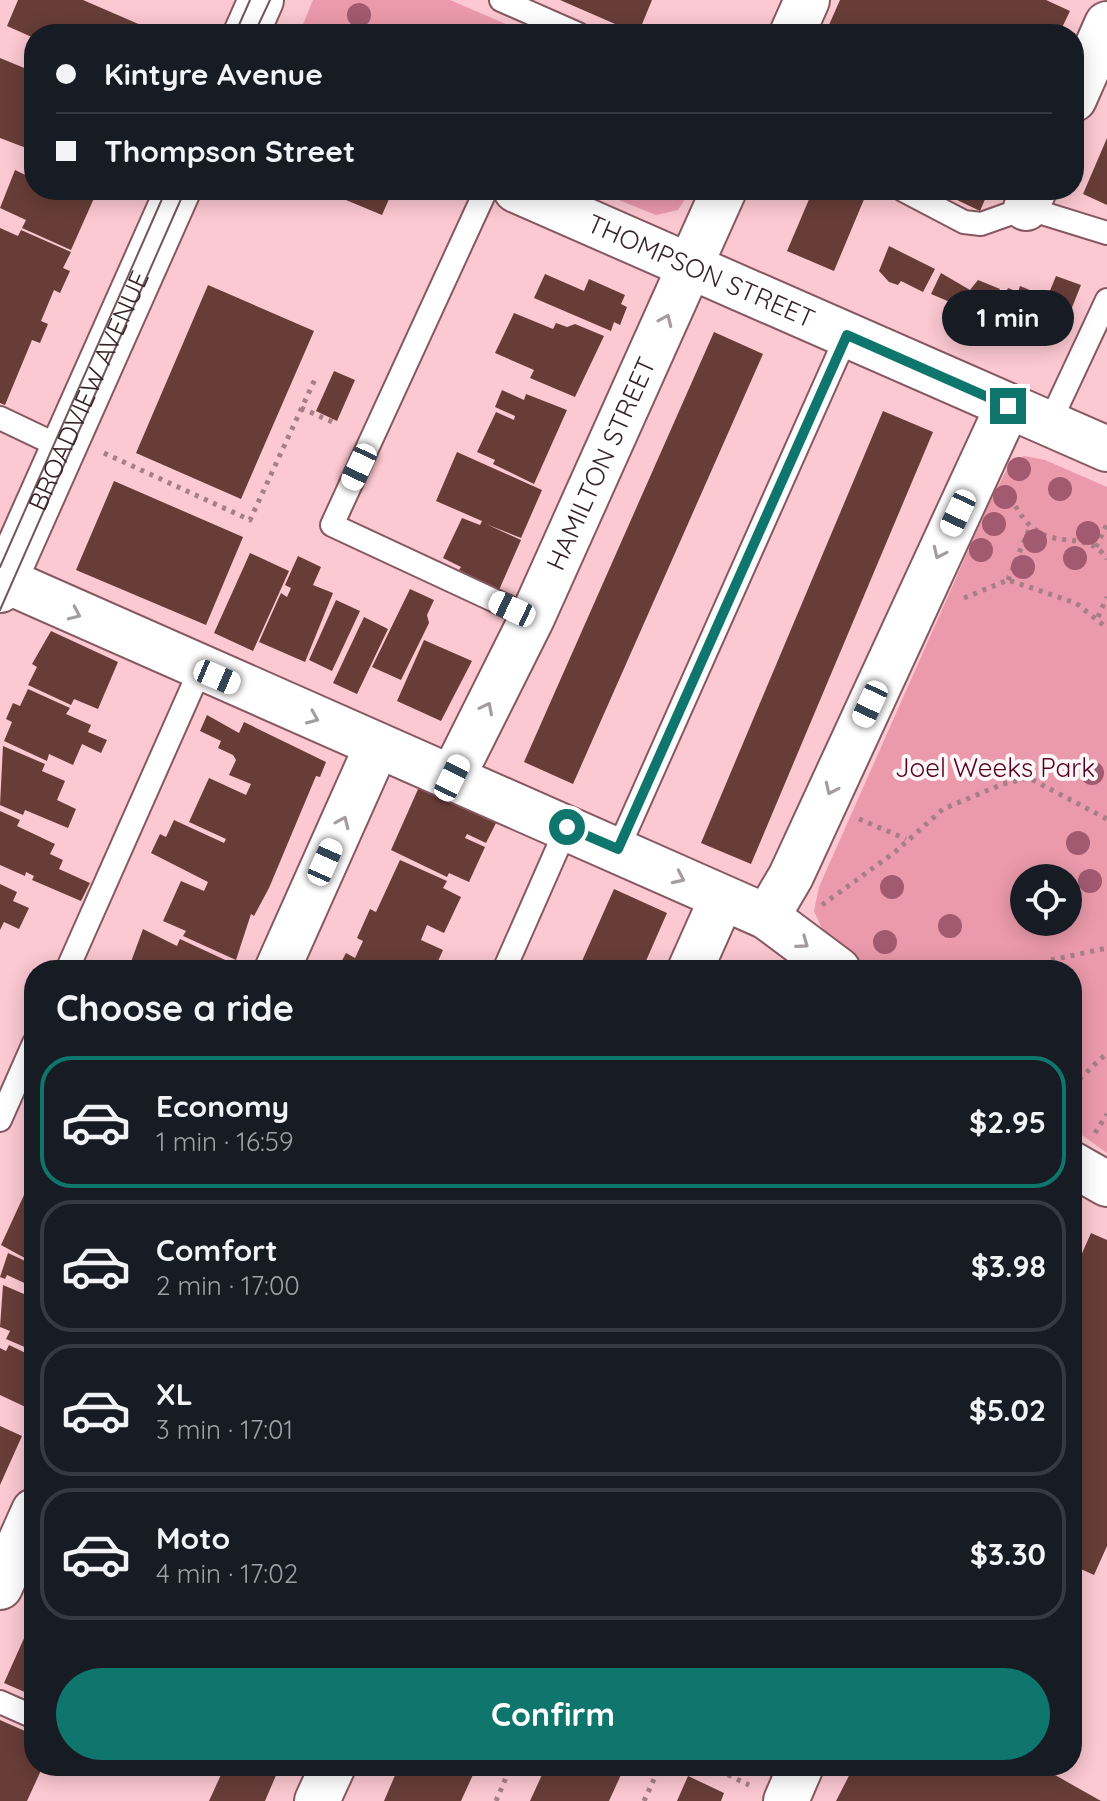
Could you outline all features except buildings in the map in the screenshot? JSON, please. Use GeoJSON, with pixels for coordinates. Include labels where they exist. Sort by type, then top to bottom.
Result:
{"type":"FeatureCollection","features":[{"type":"Feature","properties":{"kind":"street"},"geometry":{"type":"LineString","coordinates":[[250,24],[261,0]]}},
{"type":"Feature","properties":{"kind":"street"},"geometry":{"type":"LineString","coordinates":[[796,24],[807,0]]}},
{"type":"Feature","properties":{"kind":"street"},"geometry":{"type":"LineString","coordinates":[[1084,76],[1107,24]]}},
{"type":"Feature","properties":{"kind":"street","name":"BROADVIEW AVENUE"},"geometry":{"type":"LineString","coordinates":[[2,585],[84,451],[174,200]]}},
{"type":"Feature","properties":{"kind":"street","name":"THOMPSON STREET"},"geometry":{"type":"LineString","coordinates":[[539,200],[1107,449]]}},
{"type":"Feature","properties":{"kind":"street","name":"HAMILTON STREET"},"geometry":{"type":"LineString","coordinates":[[452,778],[532,618],[720,200]]}},
{"type":"Feature","properties":{"kind":"street"},"geometry":{"type":"LineString","coordinates":[[788,915],[791,876],[1008,406]]}},
{"type":"Feature","properties":{"kind":"street"},"geometry":{"type":"LineString","coordinates":[[2,585],[618,849],[722,898],[788,915],[829,960]]}},
{"type":"Feature","properties":{"kind":"street"},"geometry":{"type":"LineString","coordinates":[[281,960],[377,746]]}},
{"type":"Feature","properties":{"kind":"street"},"geometry":{"type":"LineString","coordinates":[[694,960],[722,898]]}},
{"type":"Feature","properties":{"kind":"street"},"geometry":{"type":"LineString","coordinates":[[1082,1170],[1107,1184]]}},
{"type":"Feature","properties":{"kind":"street"},"geometry":{"type":"LineString","coordinates":[[0,1587],[24,1533]]}},
{"type":"Feature","properties":{"kind":"street"},"geometry":{"type":"LineString","coordinates":[[317,1801],[328,1776]]}},
{"type":"Feature","properties":{"kind":"street"},"geometry":{"type":"LineString","coordinates":[[786,1801],[797,1776]]}},
{"type":"Feature","properties":{"kind":"lane"},"geometry":{"type":"LineString","coordinates":[[501,0],[555,24]]}},
{"type":"Feature","properties":{"kind":"lane"},"geometry":{"type":"LineString","coordinates":[[481,200],[332,525],[532,618]]}},
{"type":"Feature","properties":{"kind":"lane"},"geometry":{"type":"LineString","coordinates":[[922,200],[964,222],[981,224],[1028,200]]}},
{"type":"Feature","properties":{"kind":"lane"},"geometry":{"type":"LineString","coordinates":[[1032,200],[1107,233]]}},
{"type":"Feature","properties":{"kind":"lane"},"geometry":{"type":"LineString","coordinates":[[1049,424],[1107,300]]}},
{"type":"Feature","properties":{"kind":"lane"},"geometry":{"type":"LineString","coordinates":[[618,849],[847,335]]}},
{"type":"Feature","properties":{"kind":"lane"},"geometry":{"type":"LineString","coordinates":[[0,418],[84,451]]}},
{"type":"Feature","properties":{"kind":"lane"},"geometry":{"type":"LineString","coordinates":[[71,960],[200,670]]}},
{"type":"Feature","properties":{"kind":"lane"},"geometry":{"type":"LineString","coordinates":[[508,960],[567,827]]}},
{"type":"Feature","properties":{"kind":"lane"},"geometry":{"type":"LineString","coordinates":[[0,1120],[24,1066]]}},
{"type":"Feature","properties":{"kind":"lane"},"geometry":{"type":"LineString","coordinates":[[0,1702],[24,1713]]}},
{"type":"Feature","properties":{"kind":"path"},"geometry":{"type":"LineString","coordinates":[[84,451],[250,520],[316,377]]}},
{"type":"Feature","properties":{"kind":"path"},"geometry":{"type":"LineString","coordinates":[[301,408],[337,424]]}},
{"type":"Feature","properties":{"kind":"path"},"geometry":{"type":"LineString","coordinates":[[1009,491],[1029,529],[1058,540],[1096,547],[1107,559]]}},
{"type":"Feature","properties":{"kind":"path"},"geometry":{"type":"LineString","coordinates":[[1096,547],[1107,524]]}},
{"type":"Feature","properties":{"kind":"path"},"geometry":{"type":"LineString","coordinates":[[1008,580],[1029,529]]}},
{"type":"Feature","properties":{"kind":"path"},"geometry":{"type":"LineString","coordinates":[[953,602],[1008,580],[1076,603],[1098,617],[1107,628]]}},
{"type":"Feature","properties":{"kind":"path"},"geometry":{"type":"LineString","coordinates":[[1098,617],[1107,597]]}},
{"type":"Feature","properties":{"kind":"path"},"geometry":{"type":"LineString","coordinates":[[788,915],[842,893],[943,809],[977,792],[1029,778],[1107,819]]}},
{"type":"Feature","properties":{"kind":"path"},"geometry":{"type":"LineString","coordinates":[[856,817],[906,839]]}},
{"type":"Feature","properties":{"kind":"path"},"geometry":{"type":"LineString","coordinates":[[1051,960],[1107,948]]}},
{"type":"Feature","properties":{"kind":"path"},"geometry":{"type":"LineString","coordinates":[[1082,1077],[1107,1053]]}},
{"type":"Feature","properties":{"kind":"path"},"geometry":{"type":"LineString","coordinates":[[496,1801],[507,1776]]}},
{"type":"Feature","properties":{"kind":"path"},"geometry":{"type":"LineString","coordinates":[[644,1801],[655,1776]]}},
{"type":"Feature","properties":{"kind":"path"},"geometry":{"type":"LineString","coordinates":[[731,1776],[740,1780]]}},
{"type":"Feature","properties":{"kind":"green space"},"geometry":{"type":"Polygon","coordinates":[[[313,0],[450,0],[506,24],[303,24],[313,0]]]}},
{"type":"Feature","properties":{"kind":"green space"},"geometry":{"type":"Polygon","coordinates":[[[619,200],[684,200],[678,210],[656,215],[619,200]]]}},
{"type":"Feature","properties":{"kind":"green space","name":"Joel Weeks Park"},"geometry":{"type":"Polygon","coordinates":[[[1024,456],[1045,460],[1107,487],[1107,1153],[1082,1135],[1082,960],[857,960],[824,933],[814,911],[819,887],[1008,467],[1024,456]]]}},
{"type":"Feature","properties":{"kind":"tram line"},"geometry":{"type":"LineString","coordinates":[[239,24],[250,0]]}},
{"type":"Feature","properties":{"kind":"tram line"},"geometry":{"type":"LineString","coordinates":[[259,24],[270,0]]}},
{"type":"Feature","properties":{"kind":"tram line"},"geometry":{"type":"LineString","coordinates":[[0,567],[162,200]]}},
{"type":"Feature","properties":{"kind":"tram line"},"geometry":{"type":"LineString","coordinates":[[0,610],[181,200]]}},
{"type":"Feature","properties":{"kind":"route"},"geometry":{"type":"LineString","coordinates":[[567,827],[618,849],[847,335],[1008,406]]}}]}
